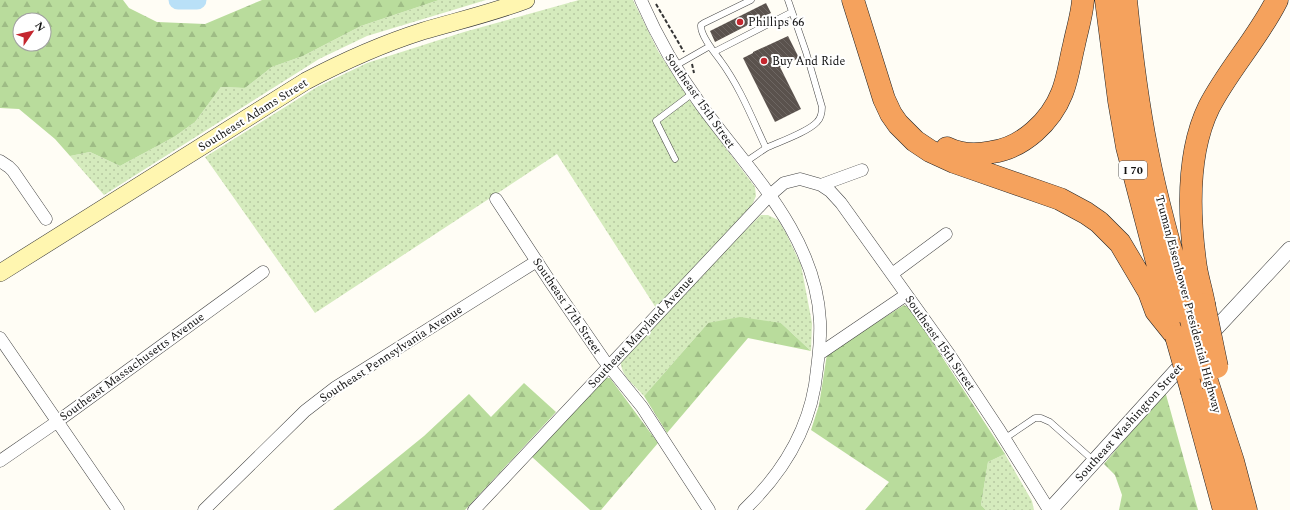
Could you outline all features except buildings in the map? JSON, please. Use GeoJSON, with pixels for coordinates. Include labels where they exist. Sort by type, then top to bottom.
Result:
{"type":"FeatureCollection","features":[{"type":"Feature","properties":{"kind":"highway"},"geometry":{"type":"LineString","coordinates":[[853,0],[884,99],[891,114],[905,132],[914,141],[930,151],[954,162],[1060,199],[1099,222],[1120,243],[1149,292],[1156,312],[1176,336]]}},
{"type":"Feature","properties":{"kind":"highway"},"geometry":{"type":"LineString","coordinates":[[864,0],[886,75],[895,99],[906,120],[928,140],[951,150],[967,154],[982,154],[998,152],[1012,147],[1032,134],[1048,117],[1058,102],[1066,80],[1083,0]]}},
{"type":"Feature","properties":{"kind":"highway","name":"Truman/Eisenhower Presidential Highway"},"geometry":{"type":"LineString","coordinates":[[1106,0],[1119,101],[1127,147],[1176,336],[1224,510]]}},
{"type":"Feature","properties":{"kind":"highway","name":"Truman/Eisenhower Presidential Highway"},"geometry":{"type":"LineString","coordinates":[[1126,0],[1131,50],[1147,150],[1191,320],[1211,371],[1246,510]]}},
{"type":"Feature","properties":{"kind":"highway"},"geometry":{"type":"LineString","coordinates":[[1211,371],[1204,304],[1196,269],[1191,217],[1196,146],[1203,123],[1215,98],[1277,0]]}},
{"type":"Feature","properties":{"kind":"main road","name":"Southeast Adams Street"},"geometry":{"type":"LineString","coordinates":[[0,273],[306,81],[331,68],[372,49],[397,40],[507,8],[526,0]]}},
{"type":"Feature","properties":{"kind":"street","name":"Southeast 15th Street"},"geometry":{"type":"LineString","coordinates":[[641,0],[659,39],[675,66],[693,93],[784,216],[795,234],[812,276],[817,298],[820,320],[819,354],[813,399],[806,420],[786,461],[773,479],[744,510]]}},
{"type":"Feature","properties":{"kind":"street"},"geometry":{"type":"LineString","coordinates":[[0,161],[13,171],[46,219]]}},
{"type":"Feature","properties":{"kind":"street"},"geometry":{"type":"LineString","coordinates":[[821,185],[862,170]]}},
{"type":"Feature","properties":{"kind":"street","name":"Southeast Maryland Avenue"},"geometry":{"type":"LineString","coordinates":[[474,510],[769,196],[784,183],[800,179],[821,185]]}},
{"type":"Feature","properties":{"kind":"street","name":"Southeast 15th Street"},"geometry":{"type":"LineString","coordinates":[[821,185],[830,191],[841,203],[949,354],[1049,510]]}},
{"type":"Feature","properties":{"kind":"street","name":"Southeast 17th Street"},"geometry":{"type":"LineString","coordinates":[[496,199],[609,366],[642,407],[709,510]]}},
{"type":"Feature","properties":{"kind":"street"},"geometry":{"type":"LineString","coordinates":[[892,274],[946,234]]}},
{"type":"Feature","properties":{"kind":"street","name":"Southeast Washington Street"},"geometry":{"type":"LineString","coordinates":[[1049,510],[1290,249]]}},
{"type":"Feature","properties":{"kind":"street","name":"Southeast Pennsylvania Avenue"},"geometry":{"type":"LineString","coordinates":[[204,510],[306,411],[336,387],[537,261]]}},
{"type":"Feature","properties":{"kind":"street","name":"Southeast Massachusetts Avenue"},"geometry":{"type":"LineString","coordinates":[[0,461],[58,421],[264,272]]}},
{"type":"Feature","properties":{"kind":"street"},"geometry":{"type":"LineString","coordinates":[[819,354],[906,295]]}},
{"type":"Feature","properties":{"kind":"street"},"geometry":{"type":"LineString","coordinates":[[0,338],[118,510]]}},
{"type":"Feature","properties":{"kind":"lane"},"geometry":{"type":"LineString","coordinates":[[751,0],[701,25],[701,29],[710,46],[729,72],[738,88],[766,148]]}},
{"type":"Feature","properties":{"kind":"lane"},"geometry":{"type":"LineString","coordinates":[[744,163],[766,148],[812,126],[820,118],[822,113],[820,100],[788,0]]}},
{"type":"Feature","properties":{"kind":"lane"},"geometry":{"type":"LineString","coordinates":[[714,52],[792,12]]}},
{"type":"Feature","properties":{"kind":"lane"},"geometry":{"type":"LineString","coordinates":[[675,66],[710,46]]}},
{"type":"Feature","properties":{"kind":"lane"},"geometry":{"type":"LineString","coordinates":[[675,159],[656,121],[693,93]]}},
{"type":"Feature","properties":{"kind":"lane"},"geometry":{"type":"LineString","coordinates":[[1004,439],[1035,418],[1041,418],[1050,422],[1094,461]]}},
{"type":"Feature","properties":{"kind":"path"},"geometry":{"type":"LineString","coordinates":[[654,0],[688,58],[696,78]]}},
{"type":"Feature","properties":{"kind":"green space"},"geometry":{"type":"Polygon","coordinates":[[[0,0],[123,0],[129,8],[157,22],[205,24],[262,0],[439,0],[361,26],[303,56],[272,67],[245,88],[221,87],[195,122],[174,137],[120,166],[90,152],[70,156],[55,139],[19,109],[0,108],[0,0]]]}},
{"type":"Feature","properties":{"kind":"green space"},"geometry":{"type":"Polygon","coordinates":[[[439,0],[486,0],[367,36],[319,59],[104,195],[70,156],[90,152],[120,166],[174,137],[195,122],[221,87],[245,88],[272,67],[303,56],[361,26],[439,0]]]}},
{"type":"Feature","properties":{"kind":"green space"},"geometry":{"type":"Polygon","coordinates":[[[579,0],[633,0],[658,51],[691,102],[755,187],[756,196],[752,205],[656,308],[557,154],[315,313],[205,157],[317,87],[367,63],[464,32],[579,0]]]}},
{"type":"Feature","properties":{"kind":"green space"},"geometry":{"type":"Polygon","coordinates":[[[761,215],[768,215],[778,220],[786,233],[801,265],[812,323],[811,351],[781,323],[708,323],[644,396],[623,372],[621,366],[621,352],[761,215]]]}},
{"type":"Feature","properties":{"kind":"green space"},"geometry":{"type":"Polygon","coordinates":[[[904,305],[911,309],[1005,454],[988,462],[981,505],[986,510],[865,510],[889,482],[811,430],[819,405],[827,354],[904,305]]]}},
{"type":"Feature","properties":{"kind":"green space"},"geometry":{"type":"Polygon","coordinates":[[[740,317],[781,323],[811,351],[748,338],[667,433],[644,396],[708,323],[740,317]]]}},
{"type":"Feature","properties":{"kind":"green space"},"geometry":{"type":"Polygon","coordinates":[[[605,378],[610,378],[658,443],[601,510],[590,510],[531,456],[605,378]]]}},
{"type":"Feature","properties":{"kind":"green space"},"geometry":{"type":"Polygon","coordinates":[[[524,383],[556,412],[465,510],[333,510],[424,436],[469,394],[491,417],[524,383]]]}},
{"type":"Feature","properties":{"kind":"green space"},"geometry":{"type":"Polygon","coordinates":[[[1165,391],[1198,510],[1119,510],[1122,495],[1115,475],[1104,464],[1165,391]]]}},
{"type":"Feature","properties":{"kind":"green space"},"geometry":{"type":"Polygon","coordinates":[[[1005,454],[1032,501],[1034,510],[986,510],[981,505],[988,462],[1005,454]]]}},
{"type":"Feature","properties":{"kind":"waterway"},"geometry":{"type":"LineString","coordinates":[[178,0],[197,0]]}},
{"type":"Feature","properties":{"kind":"place","name":"Phillips 66"},"geometry":{"type":"Point","coordinates":[740,22]}},
{"type":"Feature","properties":{"kind":"place","name":"Buy And Ride"},"geometry":{"type":"Point","coordinates":[764,61]}}]}
